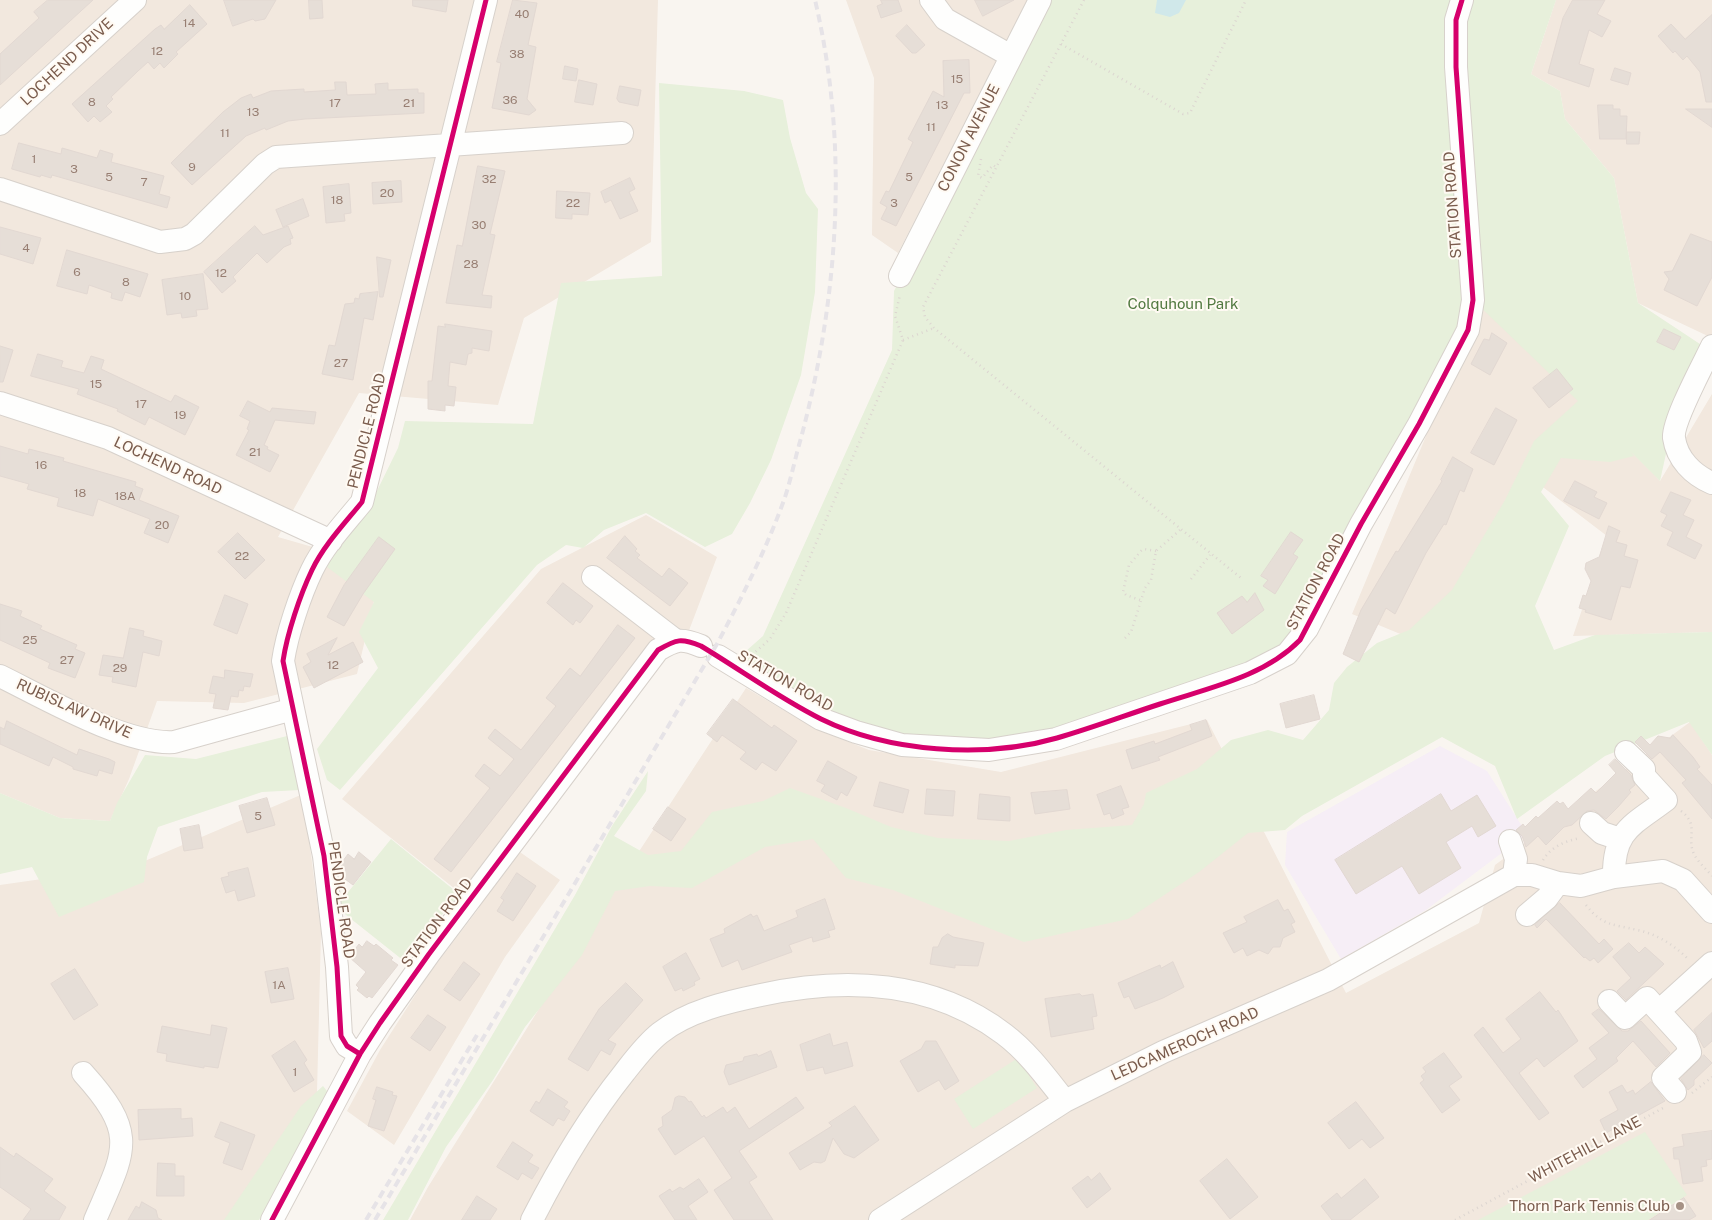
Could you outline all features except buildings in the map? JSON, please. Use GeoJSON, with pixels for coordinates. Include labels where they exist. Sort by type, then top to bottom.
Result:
{"type":"FeatureCollection","features":[{"type":"Feature","properties":{"kind":"street","name":"LOCHEND DRIVE"},"geometry":{"type":"LineString","coordinates":[[0,124],[135,0]]}},
{"type":"Feature","properties":{"kind":"street","name":"PENDICLE ROAD"},"geometry":{"type":"LineString","coordinates":[[360,1054],[347,1046],[341,1036],[337,967],[324,856],[282,661],[286,642],[312,570],[331,541],[362,502],[486,0]]}},
{"type":"Feature","properties":{"kind":"street"},"geometry":{"type":"LineString","coordinates":[[931,0],[945,19],[1012,56]]}},
{"type":"Feature","properties":{"kind":"street","name":"CONON AVENUE"},"geometry":{"type":"LineString","coordinates":[[900,276],[1040,0]]}},
{"type":"Feature","properties":{"kind":"street","name":"STATION ROAD"},"geometry":{"type":"LineString","coordinates":[[272,1220],[360,1054],[428,954],[658,650],[675,640],[688,641],[717,656],[821,719],[856,732],[902,745],[989,750],[1056,739],[1250,673],[1287,654],[1300,640],[1468,330],[1473,300],[1456,67],[1456,20],[1462,0]]}},
{"type":"Feature","properties":{"kind":"street"},"geometry":{"type":"LineString","coordinates":[[0,189],[160,242],[174,241],[194,234],[265,164],[276,157],[622,133]]}},
{"type":"Feature","properties":{"kind":"street"},"geometry":{"type":"LineString","coordinates":[[1712,346],[1678,420],[1674,437],[1681,458],[1691,471],[1712,483]]}},
{"type":"Feature","properties":{"kind":"street","name":"LOCHEND ROAD"},"geometry":{"type":"LineString","coordinates":[[0,403],[108,438],[331,541]]}},
{"type":"Feature","properties":{"kind":"street"},"geometry":{"type":"LineString","coordinates":[[593,577],[675,640]]}},
{"type":"Feature","properties":{"kind":"street","name":"RUBISLAW DRIVE"},"geometry":{"type":"LineString","coordinates":[[0,676],[127,735],[158,743],[174,742],[293,709]]}},
{"type":"Feature","properties":{"kind":"street"},"geometry":{"type":"LineString","coordinates":[[1614,877],[1614,855],[1620,839],[1632,826],[1666,800],[1644,776],[1644,769],[1626,752]]}},
{"type":"Feature","properties":{"kind":"street"},"geometry":{"type":"LineString","coordinates":[[1586,830],[1620,839]]}},
{"type":"Feature","properties":{"kind":"street"},"geometry":{"type":"LineString","coordinates":[[1510,841],[1516,859],[1506,879],[1549,880],[1581,886],[1614,877],[1650,871],[1674,875],[1683,880],[1710,907]]}},
{"type":"Feature","properties":{"kind":"street","name":"LEDCAMEROCH ROAD"},"geometry":{"type":"LineString","coordinates":[[880,1220],[906,1214],[1065,1101],[1163,1052],[1336,976],[1415,933],[1506,879]]}},
{"type":"Feature","properties":{"kind":"street"},"geometry":{"type":"LineString","coordinates":[[1527,915],[1547,898],[1549,880]]}},
{"type":"Feature","properties":{"kind":"street"},"geometry":{"type":"LineString","coordinates":[[1659,1011],[1707,968]]}},
{"type":"Feature","properties":{"kind":"street"},"geometry":{"type":"LineString","coordinates":[[532,1220],[580,1135],[644,1048],[672,1024],[695,1014],[746,998],[790,989],[832,984],[871,985],[932,997],[964,1009],[1005,1034],[1039,1068],[1065,1101]]}},
{"type":"Feature","properties":{"kind":"street"},"geometry":{"type":"LineString","coordinates":[[1609,1001],[1625,1018],[1647,998],[1686,1041],[1699,1068],[1663,1078],[1678,1097]]}},
{"type":"Feature","properties":{"kind":"street"},"geometry":{"type":"LineString","coordinates":[[83,1073],[106,1098],[120,1128],[122,1145],[121,1158],[95,1220]]}},
{"type":"Feature","properties":{"kind":"path"},"geometry":{"type":"LineString","coordinates":[[1084,0],[923,307],[925,318],[934,328],[1210,555],[1241,578]]}},
{"type":"Feature","properties":{"kind":"path"},"geometry":{"type":"LineString","coordinates":[[1061,44],[1183,114],[1190,113],[1246,0]]}},
{"type":"Feature","properties":{"kind":"path"},"geometry":{"type":"LineString","coordinates":[[963,150],[982,160],[978,176],[982,178],[993,165],[996,166]]}},
{"type":"Feature","properties":{"kind":"path"},"geometry":{"type":"LineString","coordinates":[[717,656],[762,648],[786,612],[903,340],[895,316],[901,290],[900,276]]}},
{"type":"Feature","properties":{"kind":"path"},"geometry":{"type":"LineString","coordinates":[[903,340],[934,328]]}},
{"type":"Feature","properties":{"kind":"path"},"geometry":{"type":"LineString","coordinates":[[1125,638],[1131,632],[1145,588],[1152,580],[1156,551],[1180,530]]}},
{"type":"Feature","properties":{"kind":"path"},"geometry":{"type":"LineString","coordinates":[[1140,600],[1123,592],[1127,571],[1141,551],[1144,549],[1156,551]]}},
{"type":"Feature","properties":{"kind":"path"},"geometry":{"type":"LineString","coordinates":[[1191,579],[1210,555]]}},
{"type":"Feature","properties":{"kind":"path"},"geometry":{"type":"LineString","coordinates":[[1666,800],[1683,812],[1690,821],[1694,854],[1712,876]]}},
{"type":"Feature","properties":{"kind":"path"},"geometry":{"type":"LineString","coordinates":[[1549,880],[1547,854],[1586,830]]}},
{"type":"Feature","properties":{"kind":"path"},"geometry":{"type":"LineString","coordinates":[[1581,886],[1585,903],[1604,923],[1655,936],[1707,968]]}},
{"type":"Feature","properties":{"kind":"shaded area"},"geometry":{"type":"Polygon","coordinates":[[[0,0],[658,0],[651,242],[524,318],[498,405],[359,393],[278,537],[382,567],[357,674],[244,703],[157,701],[129,779],[110,821],[60,818],[0,793],[0,0]]]}},
{"type":"Feature","properties":{"kind":"shaded area"},"geometry":{"type":"Polygon","coordinates":[[[846,0],[1028,0],[898,253],[872,235],[874,78],[846,0]]]}},
{"type":"Feature","properties":{"kind":"shaded area"},"geometry":{"type":"Polygon","coordinates":[[[1556,0],[1712,0],[1712,338],[1638,303],[1614,178],[1565,119],[1560,91],[1531,74],[1556,0]]]}},
{"type":"Feature","properties":{"kind":"shaded area"},"geometry":{"type":"Polygon","coordinates":[[[1488,287],[1660,481],[1712,394],[1712,632],[1573,636],[1607,536],[1531,478],[1422,643],[1352,614],[1488,287]]]}},
{"type":"Feature","properties":{"kind":"shaded area"},"geometry":{"type":"Polygon","coordinates":[[[646,515],[717,557],[688,633],[673,627],[504,841],[560,880],[505,957],[394,1145],[347,1111],[380,1050],[428,975],[479,908],[342,799],[541,569],[646,515]]]}},
{"type":"Feature","properties":{"kind":"shaded area"},"geometry":{"type":"Polygon","coordinates":[[[746,688],[814,728],[869,750],[1001,772],[1207,720],[1346,993],[1479,923],[1495,865],[1690,722],[1712,755],[1712,1220],[410,1220],[428,1187],[600,911],[746,688]]]}},
{"type":"Feature","properties":{"kind":"shaded area"},"geometry":{"type":"Polygon","coordinates":[[[1440,746],[1487,771],[1527,834],[1426,910],[1341,959],[1285,865],[1287,832],[1440,746]]]}},
{"type":"Feature","properties":{"kind":"shaded area"},"geometry":{"type":"Polygon","coordinates":[[[303,794],[321,931],[317,1093],[236,1220],[0,1220],[0,885],[133,866],[303,794]]]}},
{"type":"Feature","properties":{"kind":"green space","name":"Colquhoun Park"},"geometry":{"type":"Polygon","coordinates":[[[1048,0],[1556,0],[1531,74],[1560,91],[1565,119],[1614,178],[1638,303],[1706,348],[1671,431],[1660,481],[1631,452],[1634,456],[1610,462],[1561,458],[1541,492],[1569,526],[1535,606],[1554,650],[1595,635],[1712,632],[1712,755],[1689,722],[1605,756],[1517,819],[1495,766],[1442,737],[1302,816],[1285,830],[1248,833],[1199,872],[1128,919],[1024,942],[893,890],[846,878],[813,839],[765,847],[692,888],[650,886],[615,891],[582,955],[525,1027],[493,1080],[446,1147],[408,1220],[383,1220],[575,895],[612,826],[648,771],[646,791],[614,836],[648,855],[681,851],[712,812],[763,801],[790,788],[846,808],[891,827],[938,838],[1009,841],[1066,830],[1132,825],[1144,804],[1146,793],[1197,769],[1231,740],[1268,730],[1303,740],[1329,710],[1334,683],[1347,667],[1377,643],[1409,630],[1452,590],[1505,500],[1534,441],[1578,401],[1473,300],[1465,296],[1455,335],[1308,618],[1270,656],[1056,730],[989,742],[904,738],[822,709],[737,659],[763,636],[892,350],[894,291],[1048,0]]]}},
{"type":"Feature","properties":{"kind":"green space"},"geometry":{"type":"Polygon","coordinates":[[[659,83],[744,91],[783,100],[790,138],[806,193],[818,209],[815,292],[801,375],[771,460],[732,534],[705,547],[646,513],[604,530],[583,548],[566,545],[537,565],[340,790],[327,780],[317,749],[378,668],[359,632],[374,602],[327,567],[336,544],[372,501],[398,448],[405,421],[533,424],[561,283],[662,276],[659,83]]]}},
{"type":"Feature","properties":{"kind":"green space"},"geometry":{"type":"Polygon","coordinates":[[[287,736],[300,790],[262,792],[158,827],[147,857],[144,882],[59,917],[32,867],[0,874],[0,793],[60,818],[110,821],[117,803],[145,755],[196,759],[287,736]]]}},
{"type":"Feature","properties":{"kind":"green space"},"geometry":{"type":"Polygon","coordinates":[[[391,839],[459,894],[404,961],[336,907],[391,839]]]}},
{"type":"Feature","properties":{"kind":"green space"},"geometry":{"type":"Polygon","coordinates":[[[1018,1058],[1037,1088],[973,1129],[954,1099],[1018,1058]]]}},
{"type":"Feature","properties":{"kind":"green space"},"geometry":{"type":"Polygon","coordinates":[[[323,1086],[331,1096],[259,1220],[224,1220],[301,1106],[323,1086]]]}},
{"type":"Feature","properties":{"kind":"green space"},"geometry":{"type":"Polygon","coordinates":[[[1645,1132],[1687,1195],[1648,1220],[1478,1220],[1645,1132]]]}},
{"type":"Feature","properties":{"kind":"water"},"geometry":{"type":"Polygon","coordinates":[[[1157,0],[1186,0],[1179,13],[1170,17],[1155,13],[1157,0]]]}},
{"type":"Feature","properties":{"kind":"railway"},"geometry":{"type":"LineString","coordinates":[[375,1220],[717,644],[753,573],[784,500],[814,384],[824,329],[831,275],[835,219],[836,164],[832,109],[826,54],[815,0]]}},
{"type":"Feature","properties":{"kind":"railway"},"geometry":{"type":"LineString","coordinates":[[366,1220],[477,1035]]}},
{"type":"Feature","properties":{"kind":"cycle path"},"geometry":{"type":"LineString","coordinates":[[360,1054],[347,1046],[341,1036],[337,967],[324,856],[283,661],[294,615],[312,570],[329,543],[362,502],[486,0]]}},
{"type":"Feature","properties":{"kind":"cycle path"},"geometry":{"type":"LineString","coordinates":[[272,1220],[360,1054],[380,1023],[429,954],[658,650],[664,646],[679,641],[701,646],[790,702],[821,719],[847,730],[876,739],[906,745],[968,750],[999,749],[1029,745],[1057,738],[1216,686],[1253,672],[1270,663],[1286,653],[1300,640],[1361,524],[1419,424],[1468,330],[1473,300],[1456,67],[1456,20],[1462,0]]}},
{"type":"Feature","properties":{"kind":"place","name":"Thorn Park Tennis Club"},"geometry":{"type":"Point","coordinates":[1680,1206]}}]}
